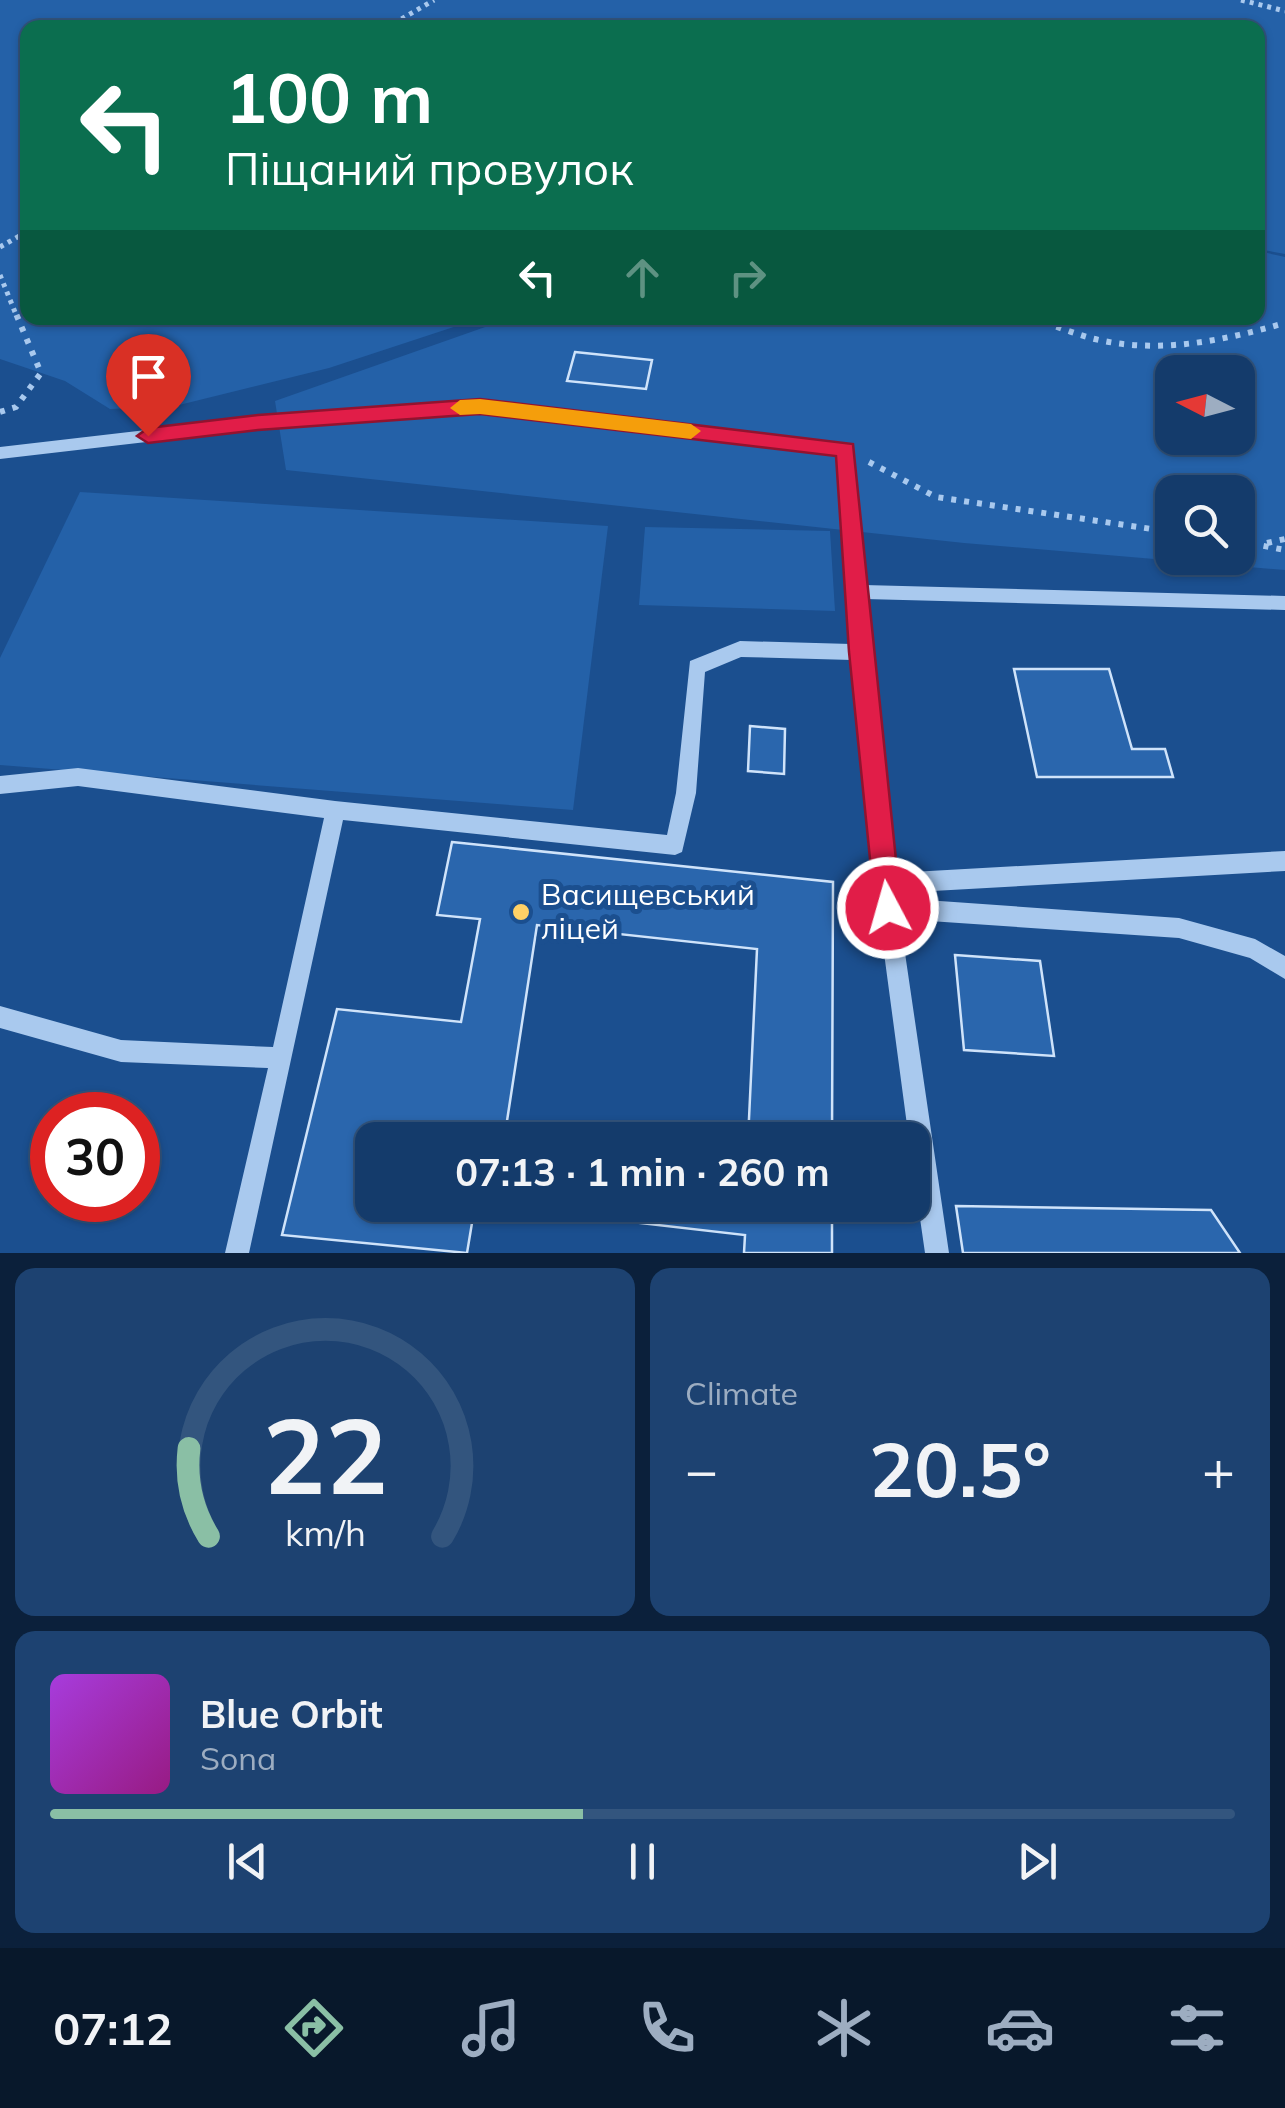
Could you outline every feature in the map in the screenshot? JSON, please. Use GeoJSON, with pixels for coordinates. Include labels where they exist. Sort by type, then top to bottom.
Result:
{"type":"FeatureCollection","features":[{"type":"Feature","properties":{"kind":"street"},"geometry":{"type":"LineString","coordinates":[[0,453],[258,422],[480,406],[846,449],[859,592],[860,652],[888,908],[938,1253]]}},
{"type":"Feature","properties":{"kind":"street"},"geometry":{"type":"LineString","coordinates":[[859,592],[1285,602]]}},
{"type":"Feature","properties":{"kind":"street"},"geometry":{"type":"LineString","coordinates":[[0,784],[78,777],[334,810],[675,845],[686,793],[696,668],[740,649],[860,652]]}},
{"type":"Feature","properties":{"kind":"street"},"geometry":{"type":"LineString","coordinates":[[237,1253],[334,810]]}},
{"type":"Feature","properties":{"kind":"street"},"geometry":{"type":"LineString","coordinates":[[886,884],[1285,861]]}},
{"type":"Feature","properties":{"kind":"street"},"geometry":{"type":"LineString","coordinates":[[888,908],[1179,928],[1255,949],[1285,968]]}},
{"type":"Feature","properties":{"kind":"street"},"geometry":{"type":"LineString","coordinates":[[0,1017],[121,1051],[282,1058]]}},
{"type":"Feature","properties":{"kind":"path"},"geometry":{"type":"LineString","coordinates":[[400,20],[434,0]]}},
{"type":"Feature","properties":{"kind":"path"},"geometry":{"type":"LineString","coordinates":[[1241,0],[1285,11]]}},
{"type":"Feature","properties":{"kind":"path"},"geometry":{"type":"LineString","coordinates":[[0,275],[20,324]]}},
{"type":"Feature","properties":{"kind":"path"},"geometry":{"type":"LineString","coordinates":[[1054,325],[1102,340],[1169,346],[1285,324]]}},
{"type":"Feature","properties":{"kind":"path"},"geometry":{"type":"LineString","coordinates":[[0,412],[16,407],[40,373],[20,325]]}},
{"type":"Feature","properties":{"kind":"path"},"geometry":{"type":"LineString","coordinates":[[846,449],[936,497],[1155,529]]}},
{"type":"Feature","properties":{"kind":"path"},"geometry":{"type":"LineString","coordinates":[[1261,545],[1285,540]]}},
{"type":"Feature","properties":{"kind":"path"},"geometry":{"type":"LineString","coordinates":[[1255,544],[1285,550]]}},
{"type":"Feature","properties":{"kind":"shaded area"},"geometry":{"type":"Polygon","coordinates":[[[0,0],[1285,0],[1285,254],[1265,250],[1265,20],[20,20],[20,325],[460,325],[329,368],[175,406],[110,409],[65,381],[0,359],[0,0]]]}},
{"type":"Feature","properties":{"kind":"shaded area"},"geometry":{"type":"Polygon","coordinates":[[[1265,253],[1285,257],[1285,570],[1255,567],[1255,475],[1155,475],[1155,559],[964,543],[286,470],[275,401],[491,325],[1265,325],[1265,253]]]}},
{"type":"Feature","properties":{"kind":"shaded area"},"geometry":{"type":"Polygon","coordinates":[[[80,492],[608,526],[573,810],[0,765],[0,658],[80,492]]]}},
{"type":"Feature","properties":{"kind":"shaded area"},"geometry":{"type":"Polygon","coordinates":[[[645,527],[830,531],[835,611],[639,605],[645,527]]]}},
{"type":"Feature","properties":{"kind":"building"},"geometry":{"type":"Polygon","coordinates":[[[575,352],[652,360],[646,389],[567,381],[575,352]]]}},
{"type":"Feature","properties":{"kind":"building"},"geometry":{"type":"Polygon","coordinates":[[[1014,669],[1109,669],[1132,749],[1165,749],[1173,777],[1037,777],[1014,669]]]}},
{"type":"Feature","properties":{"kind":"building"},"geometry":{"type":"Polygon","coordinates":[[[750,726],[785,729],[784,774],[748,771],[750,726]]]}},
{"type":"Feature","properties":{"kind":"building"},"geometry":{"type":"Polygon","coordinates":[[[452,842],[833,882],[832,1122],[749,1122],[757,949],[537,925],[507,1122],[355,1122],[355,1222],[472,1222],[467,1253],[282,1235],[337,1009],[461,1022],[480,919],[437,915],[452,842]]]}},
{"type":"Feature","properties":{"kind":"building"},"geometry":{"type":"Polygon","coordinates":[[[955,955],[1040,961],[1054,1056],[964,1050],[955,955]]]}},
{"type":"Feature","properties":{"kind":"building"},"geometry":{"type":"Polygon","coordinates":[[[956,1206],[1211,1210],[1240,1253],[963,1253],[956,1206]]]}},
{"type":"Feature","properties":{"kind":"building"},"geometry":{"type":"Polygon","coordinates":[[[632,1222],[832,1222],[832,1253],[744,1253],[745,1235],[632,1222]]]}},
{"type":"Feature","properties":{"kind":"slow traffic"},"geometry":{"type":"LineString","coordinates":[[460,408],[480,406],[691,431]]}},
{"type":"Feature","properties":{"kind":"place","name":"Васищевський ліцей"},"geometry":{"type":"Point","coordinates":[521,912]}},
{"type":"Feature","properties":{"kind":"route"},"geometry":{"type":"LineString","coordinates":[[148,436],[258,422],[480,406],[846,449],[859,592],[860,652],[888,908]]}}]}
